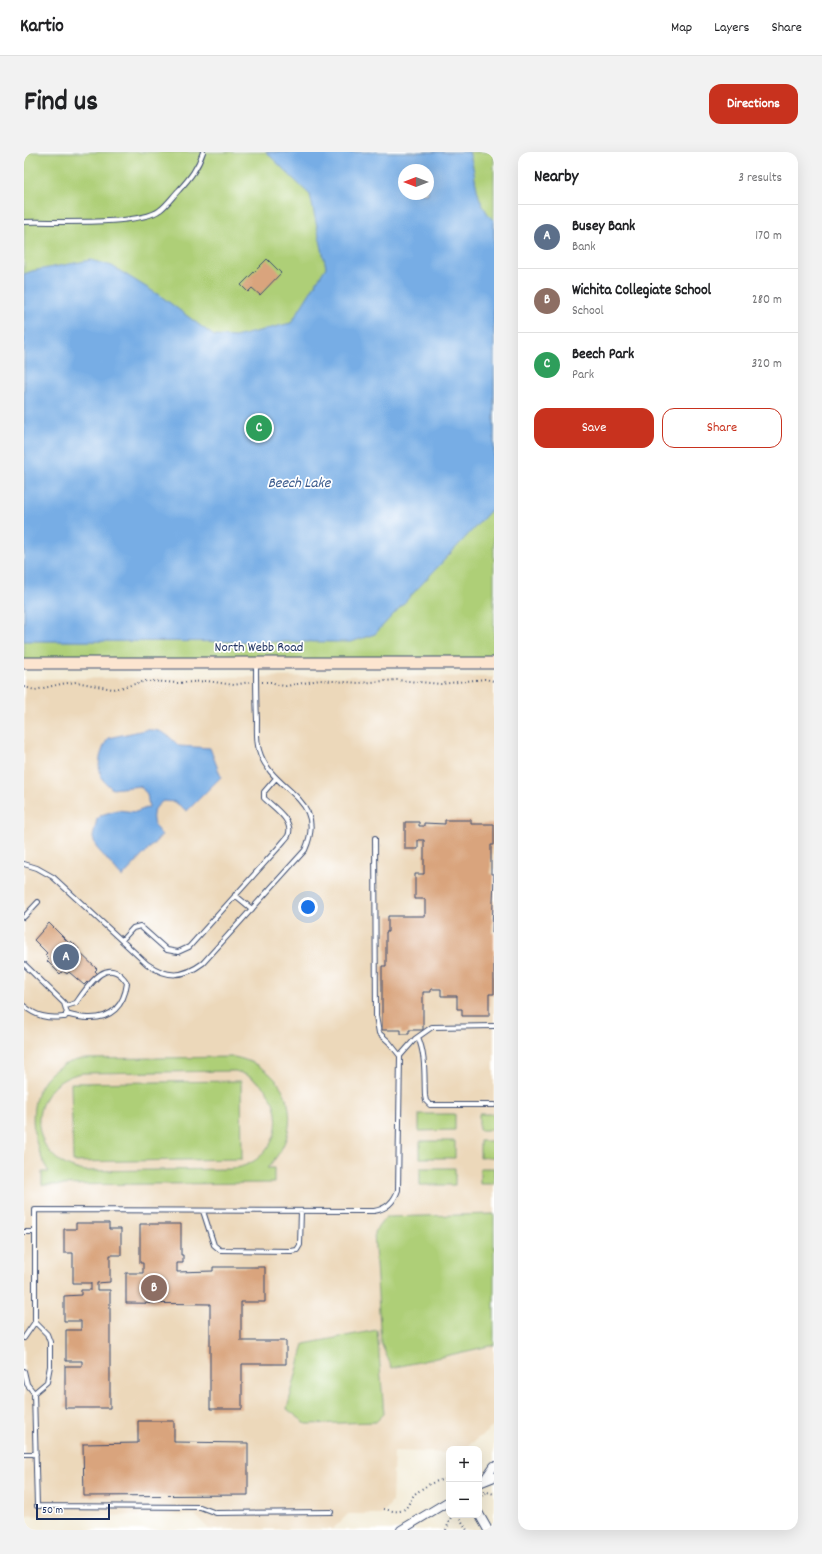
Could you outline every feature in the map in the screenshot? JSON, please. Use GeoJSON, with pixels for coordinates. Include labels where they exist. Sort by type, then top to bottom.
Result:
{"type":"FeatureCollection","features":[{"type":"Feature","properties":{"kind":"main road","name":"North Webb Road"},"geometry":{"type":"LineString","coordinates":[[24,662],[494,663]]}},
{"type":"Feature","properties":{"kind":"street"},"geometry":{"type":"LineString","coordinates":[[482,1484],[494,1466]]}},
{"type":"Feature","properties":{"kind":"street"},"geometry":{"type":"LineString","coordinates":[[482,1484],[494,1476]]}},
{"type":"Feature","properties":{"kind":"street"},"geometry":{"type":"LineString","coordinates":[[401,1530],[446,1503]]}},
{"type":"Feature","properties":{"kind":"street"},"geometry":{"type":"LineString","coordinates":[[481,1518],[488,1530]]}},
{"type":"Feature","properties":{"kind":"lane"},"geometry":{"type":"LineString","coordinates":[[24,222],[122,220],[148,216],[160,210],[194,174],[203,152]]}},
{"type":"Feature","properties":{"kind":"lane"},"geometry":{"type":"LineString","coordinates":[[24,864],[37,868],[53,877],[156,970],[166,974],[180,974],[196,969],[203,963],[305,850],[311,831],[309,813],[294,794],[276,778],[264,764],[259,749],[256,663]]}},
{"type":"Feature","properties":{"kind":"lane"},"geometry":{"type":"LineString","coordinates":[[122,940],[133,928],[140,926],[167,950],[178,952],[188,947],[288,835],[289,826],[284,816],[264,798],[264,792],[276,778]]}},
{"type":"Feature","properties":{"kind":"lane"},"geometry":{"type":"LineString","coordinates":[[24,1338],[35,1322],[35,1210],[374,1211],[382,1210],[396,1197],[398,1190],[400,1056],[379,1032],[376,1016],[375,838]]}},
{"type":"Feature","properties":{"kind":"lane"},"geometry":{"type":"LineString","coordinates":[[235,895],[252,909]]}},
{"type":"Feature","properties":{"kind":"lane"},"geometry":{"type":"LineString","coordinates":[[24,917],[38,902]]}},
{"type":"Feature","properties":{"kind":"lane"},"geometry":{"type":"LineString","coordinates":[[24,964],[66,1006],[66,1014],[63,1018],[41,1016],[34,1014],[24,1006]]}},
{"type":"Feature","properties":{"kind":"lane"},"geometry":{"type":"LineString","coordinates":[[66,1006],[76,1003],[98,974],[112,971],[122,976],[127,983],[126,993],[120,1004],[111,1013],[102,1017],[87,1018],[66,1014]]}},
{"type":"Feature","properties":{"kind":"lane"},"geometry":{"type":"LineString","coordinates":[[400,1056],[418,1037],[432,1027],[494,1026]]}},
{"type":"Feature","properties":{"kind":"lane"},"geometry":{"type":"LineString","coordinates":[[418,1037],[424,1060],[425,1096],[426,1101],[430,1105],[494,1105]]}},
{"type":"Feature","properties":{"kind":"lane"},"geometry":{"type":"LineString","coordinates":[[203,1211],[214,1245],[220,1250],[284,1251],[297,1250],[300,1245],[301,1211]]}},
{"type":"Feature","properties":{"kind":"lane"},"geometry":{"type":"LineString","coordinates":[[24,1232],[35,1232]]}},
{"type":"Feature","properties":{"kind":"lane"},"geometry":{"type":"LineString","coordinates":[[34,1393],[46,1382],[50,1366],[50,1342],[46,1334],[35,1322]]}},
{"type":"Feature","properties":{"kind":"lane"},"geometry":{"type":"LineString","coordinates":[[24,1371],[27,1384],[34,1393],[37,1506],[200,1507],[216,1513],[331,1512]]}},
{"type":"Feature","properties":{"kind":"lane"},"geometry":{"type":"LineString","coordinates":[[24,1454],[36,1454]]}},
{"type":"Feature","properties":{"kind":"path"},"geometry":{"type":"LineString","coordinates":[[384,1509],[402,1511],[415,1494],[435,1482],[446,1479]]}},
{"type":"Feature","properties":{"kind":"path"},"geometry":{"type":"LineString","coordinates":[[482,1484],[486,1493]]}},
{"type":"Feature","properties":{"kind":"path"},"geometry":{"type":"LineString","coordinates":[[482,1496],[486,1493],[494,1494]]}},
{"type":"Feature","properties":{"kind":"path"},"geometry":{"type":"LineString","coordinates":[[446,1530],[451,1518]]}},
{"type":"Feature","properties":{"kind":"path"},"geometry":{"type":"LineString","coordinates":[[460,1518],[467,1530]]}},
{"type":"Feature","properties":{"kind":"shaded area"},"geometry":{"type":"Polygon","coordinates":[[[361,676],[494,677],[494,1426],[468,1446],[446,1446],[446,1453],[394,1451],[392,1502],[382,1514],[348,1514],[333,1529],[209,1529],[195,1515],[24,1516],[24,679],[361,676]]]}},
{"type":"Feature","properties":{"kind":"green space","name":"Beech Lake"},"geometry":{"type":"Polygon","coordinates":[[[24,152],[494,152],[494,662],[24,662],[24,152]]]}},
{"type":"Feature","properties":{"kind":"green space"},"geometry":{"type":"Polygon","coordinates":[[[234,1057],[253,1063],[269,1073],[280,1086],[287,1101],[290,1118],[287,1135],[280,1152],[267,1168],[274,1168],[274,1183],[42,1185],[42,1172],[49,1172],[35,1139],[33,1121],[34,1104],[40,1088],[49,1075],[64,1065],[83,1059],[234,1057]],[[235,1071],[82,1073],[63,1080],[49,1092],[41,1106],[39,1122],[42,1138],[51,1153],[65,1164],[85,1171],[231,1169],[250,1163],[264,1152],[273,1138],[276,1123],[275,1106],[267,1092],[254,1079],[235,1071]]]}},
{"type":"Feature","properties":{"kind":"green space"},"geometry":{"type":"Polygon","coordinates":[[[241,1081],[242,1159],[73,1162],[71,1083],[241,1081]]]}},
{"type":"Feature","properties":{"kind":"green space"},"geometry":{"type":"Polygon","coordinates":[[[419,1114],[455,1114],[455,1130],[419,1131],[419,1114]]]}},
{"type":"Feature","properties":{"kind":"green space"},"geometry":{"type":"Polygon","coordinates":[[[479,1114],[494,1114],[494,1130],[479,1130],[479,1114]]]}},
{"type":"Feature","properties":{"kind":"green space"},"geometry":{"type":"Polygon","coordinates":[[[420,1141],[455,1141],[455,1158],[420,1158],[420,1141]]]}},
{"type":"Feature","properties":{"kind":"green space"},"geometry":{"type":"Polygon","coordinates":[[[480,1141],[494,1141],[494,1157],[480,1158],[480,1141]]]}},
{"type":"Feature","properties":{"kind":"green space"},"geometry":{"type":"Polygon","coordinates":[[[420,1168],[455,1168],[455,1185],[420,1185],[420,1168]]]}},
{"type":"Feature","properties":{"kind":"green space"},"geometry":{"type":"Polygon","coordinates":[[[480,1168],[494,1168],[494,1184],[480,1184],[480,1168]]]}},
{"type":"Feature","properties":{"kind":"green space"},"geometry":{"type":"Polygon","coordinates":[[[494,1214],[494,1345],[392,1368],[381,1343],[374,1232],[386,1217],[494,1214]]]}},
{"type":"Feature","properties":{"kind":"green space"},"geometry":{"type":"Polygon","coordinates":[[[377,1330],[384,1414],[376,1422],[307,1424],[287,1409],[304,1344],[377,1330]]]}},
{"type":"Feature","properties":{"kind":"water","name":"Beech Lake"},"geometry":{"type":"Polygon","coordinates":[[[266,152],[469,152],[479,197],[486,211],[494,221],[494,507],[375,634],[351,642],[24,641],[24,274],[32,271],[91,260],[112,266],[162,297],[214,336],[235,337],[291,323],[326,267],[310,195],[266,152]]]}},
{"type":"Feature","properties":{"kind":"water"},"geometry":{"type":"Polygon","coordinates":[[[145,730],[160,731],[171,738],[179,746],[210,748],[221,777],[187,811],[175,802],[163,801],[158,805],[153,813],[153,822],[162,835],[122,877],[96,847],[93,837],[97,819],[101,815],[117,810],[136,812],[149,807],[147,794],[140,786],[112,789],[104,781],[99,769],[99,764],[103,748],[108,738],[145,730]]]}},
{"type":"Feature","properties":{"kind":"building"},"geometry":{"type":"Polygon","coordinates":[[[267,259],[281,273],[260,295],[252,288],[248,292],[241,285],[267,259]]]}},
{"type":"Feature","properties":{"kind":"building"},"geometry":{"type":"Polygon","coordinates":[[[445,820],[471,820],[471,824],[494,824],[494,845],[491,845],[491,874],[494,874],[492,933],[494,933],[494,994],[489,994],[489,1016],[462,1016],[462,1009],[457,1009],[457,996],[441,996],[441,989],[431,989],[431,992],[423,992],[423,1030],[409,1030],[409,1034],[401,1034],[401,1030],[382,1030],[382,966],[386,966],[386,932],[388,932],[388,916],[425,916],[425,899],[415,899],[415,874],[424,874],[424,840],[418,840],[418,849],[405,849],[405,822],[419,822],[419,826],[424,826],[424,823],[445,824],[445,820]]]}},
{"type":"Feature","properties":{"kind":"building"},"geometry":{"type":"Polygon","coordinates":[[[49,923],[69,943],[71,941],[79,949],[77,950],[97,969],[95,971],[101,977],[92,987],[87,982],[84,985],[69,972],[67,974],[63,971],[60,974],[47,961],[49,959],[45,955],[47,953],[34,940],[49,923]]]}},
{"type":"Feature","properties":{"kind":"building"},"geometry":{"type":"Polygon","coordinates":[[[76,1223],[109,1223],[109,1229],[121,1229],[121,1255],[110,1255],[110,1282],[97,1283],[97,1290],[110,1290],[110,1408],[65,1408],[65,1366],[82,1366],[82,1361],[66,1361],[66,1330],[81,1330],[81,1321],[64,1321],[64,1296],[81,1295],[81,1290],[91,1290],[91,1283],[73,1283],[73,1253],[64,1253],[64,1229],[76,1229],[76,1223]]]}},
{"type":"Feature","properties":{"kind":"building"},"geometry":{"type":"Polygon","coordinates":[[[140,1224],[181,1224],[181,1255],[183,1255],[183,1263],[177,1263],[177,1272],[213,1271],[213,1267],[265,1267],[265,1302],[241,1302],[241,1341],[286,1341],[286,1364],[242,1364],[242,1409],[210,1409],[210,1304],[126,1303],[126,1273],[143,1273],[143,1263],[140,1263],[140,1224]]]}},
{"type":"Feature","properties":{"kind":"building"},"geometry":{"type":"Polygon","coordinates":[[[138,1421],[174,1421],[174,1442],[248,1443],[248,1495],[84,1496],[83,1444],[138,1443],[138,1421]]]}},
{"type":"Feature","properties":{"kind":"place","name":"Beech Park"},"geometry":{"type":"Point","coordinates":[259,428]}},
{"type":"Feature","properties":{"kind":"place","name":"Busey Bank"},"geometry":{"type":"Point","coordinates":[66,957]}},
{"type":"Feature","properties":{"kind":"place","name":"Wichita Collegiate School"},"geometry":{"type":"Point","coordinates":[154,1288]}}]}
